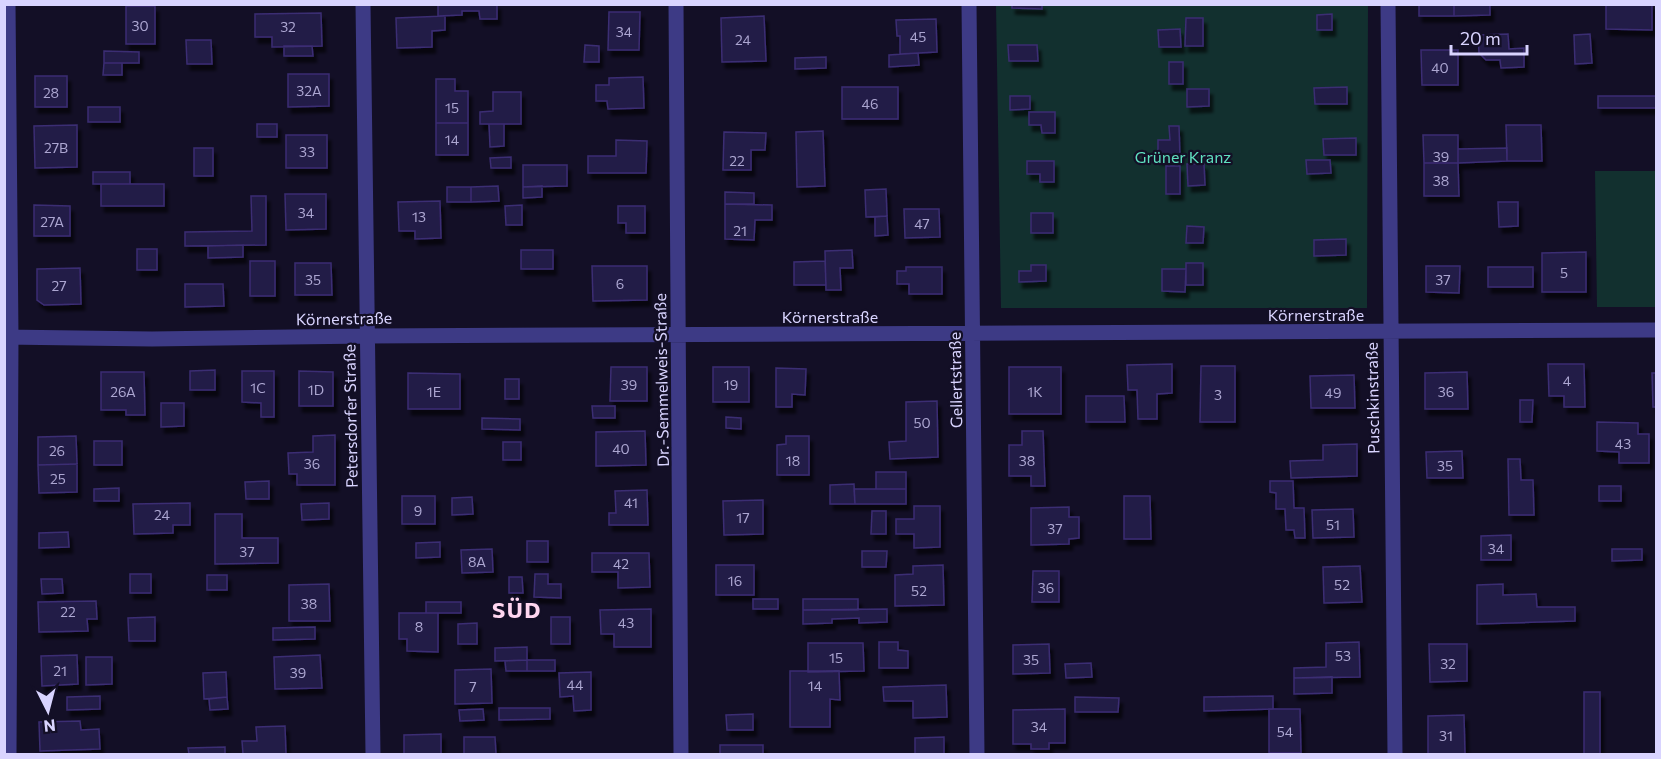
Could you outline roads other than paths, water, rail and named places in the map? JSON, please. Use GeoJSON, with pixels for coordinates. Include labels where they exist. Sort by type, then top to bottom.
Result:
{"type":"FeatureCollection","features":[{"type":"Feature","properties":{"kind":"street"},"geometry":{"type":"LineString","coordinates":[[8,4],[9,754]]}},
{"type":"Feature","properties":{"kind":"street","name":"Petersdorfer Straße"},"geometry":{"type":"LineString","coordinates":[[363,4],[373,754]]}},
{"type":"Feature","properties":{"kind":"street","name":"Dr.-Semmelweis-Straße"},"geometry":{"type":"LineString","coordinates":[[676,4],[681,754]]}},
{"type":"Feature","properties":{"kind":"street","name":"Gellertstraße"},"geometry":{"type":"LineString","coordinates":[[969,4],[977,754]]}},
{"type":"Feature","properties":{"kind":"street","name":"Puschkinstraße"},"geometry":{"type":"LineString","coordinates":[[1388,4],[1395,754]]}},
{"type":"Feature","properties":{"kind":"street","name":"Körnerstraße"},"geometry":{"type":"LineString","coordinates":[[8,337],[152,339],[678,334],[1656,330]]}},
{"type":"Feature","properties":{"kind":"district","name":"SÜD"},"geometry":{"type":"Point","coordinates":[517,609]}},
{"type":"Feature","properties":{"kind":"park label","name":"Grüner Kranz"},"geometry":{"type":"Point","coordinates":[1183,156]}}]}
